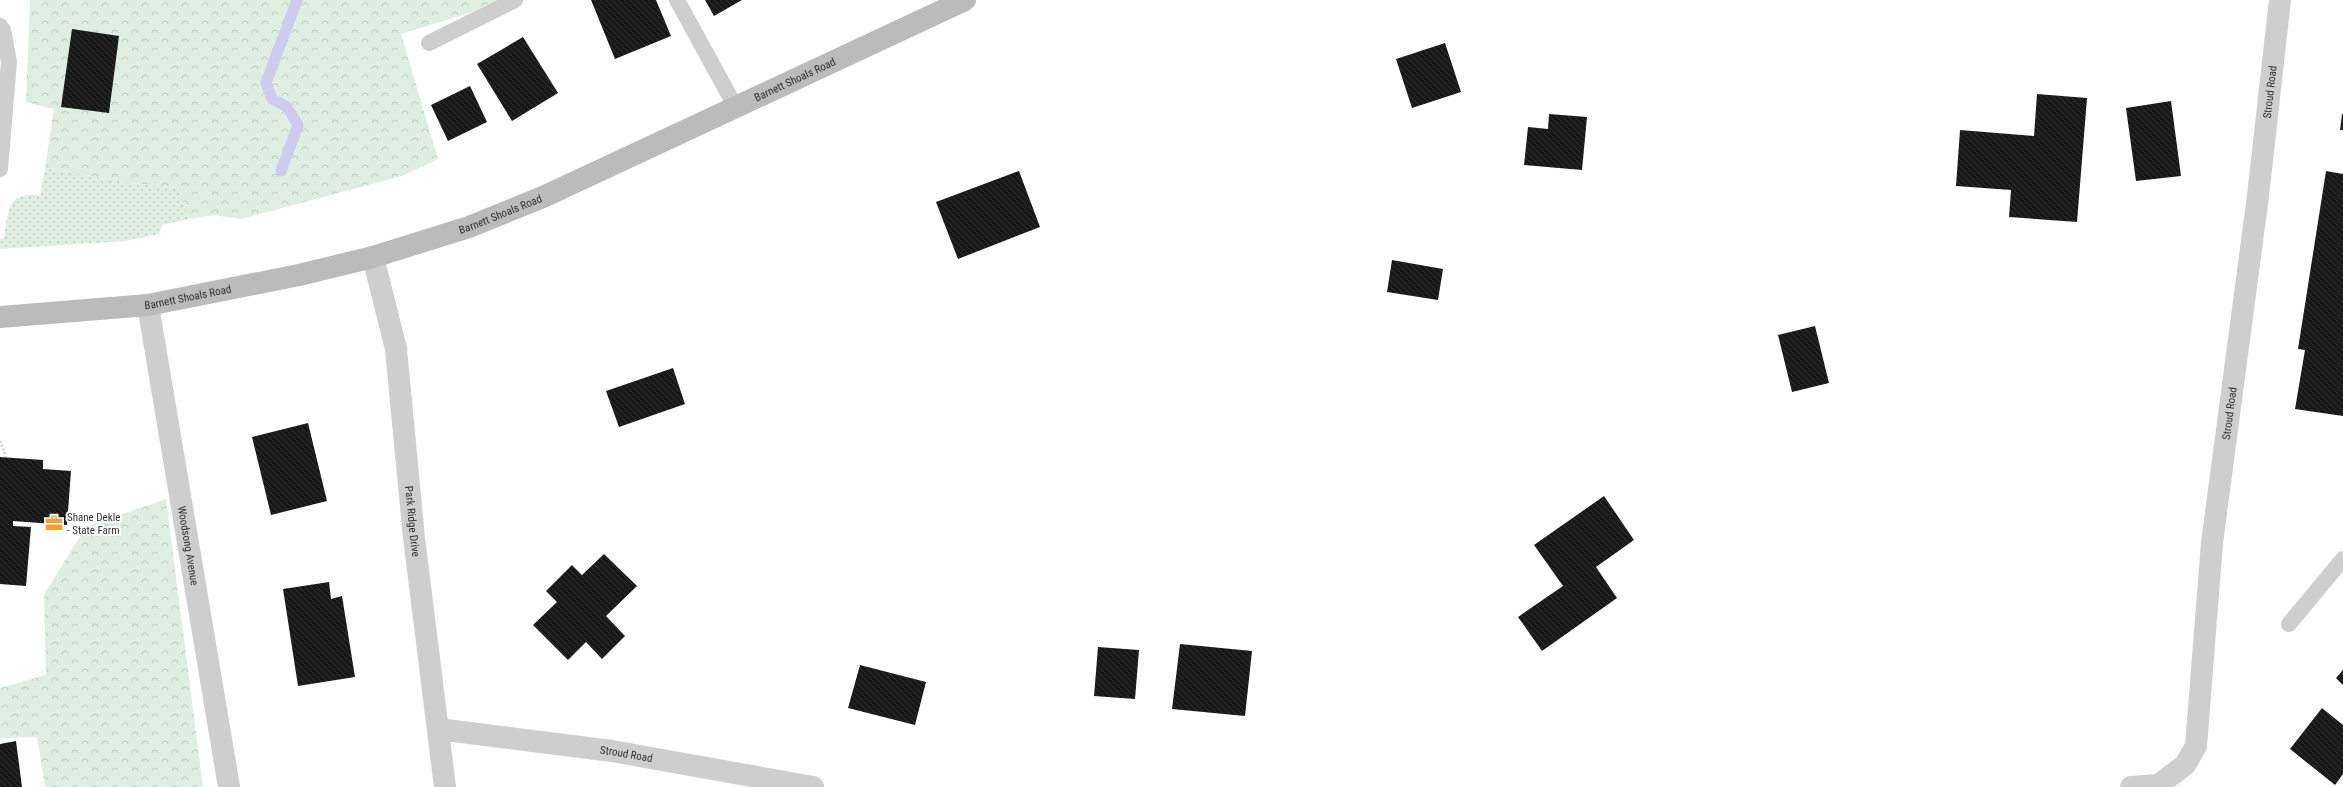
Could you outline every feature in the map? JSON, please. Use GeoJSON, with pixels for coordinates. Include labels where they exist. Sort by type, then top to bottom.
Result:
{"type":"FeatureCollection","features":[{"type":"Feature","properties":{"kind":"main road","name":"Barnett Shoals Road"},"geometry":{"type":"LineString","coordinates":[[0,317],[148,305],[299,275],[373,257],[469,227],[543,197],[735,106],[965,0]]}},
{"type":"Feature","properties":{"kind":"street","name":"Stroud Road"},"geometry":{"type":"LineString","coordinates":[[2131,787],[2158,785],[2185,765],[2196,746],[2212,543],[2258,196],[2280,0]]}},
{"type":"Feature","properties":{"kind":"street","name":"Park Ridge Drive"},"geometry":{"type":"LineString","coordinates":[[373,257],[396,349],[414,538],[445,787]]}},
{"type":"Feature","properties":{"kind":"street","name":"Woodsong Avenue"},"geometry":{"type":"LineString","coordinates":[[148,305],[229,787]]}},
{"type":"Feature","properties":{"kind":"street","name":"Stroud Road"},"geometry":{"type":"LineString","coordinates":[[438,729],[612,751],[813,787]]}},
{"type":"Feature","properties":{"kind":"lane"},"geometry":{"type":"LineString","coordinates":[[430,43],[515,0]]}},
{"type":"Feature","properties":{"kind":"lane"},"geometry":{"type":"LineString","coordinates":[[677,0],[735,106]]}},
{"type":"Feature","properties":{"kind":"lane"},"geometry":{"type":"LineString","coordinates":[[0,26],[3,30],[9,62],[0,169]]}},
{"type":"Feature","properties":{"kind":"lane"},"geometry":{"type":"LineString","coordinates":[[2289,624],[2343,559]]}},
{"type":"Feature","properties":{"kind":"path"},"geometry":{"type":"LineString","coordinates":[[0,441],[6,457]]}},
{"type":"Feature","properties":{"kind":"green space"},"geometry":{"type":"Polygon","coordinates":[[[30,0],[497,0],[470,13],[401,34],[438,159],[402,176],[241,219],[213,215],[189,219],[178,188],[130,183],[45,168],[54,109],[26,102],[30,0]]]}},
{"type":"Feature","properties":{"kind":"green space"},"geometry":{"type":"Polygon","coordinates":[[[45,168],[130,183],[178,188],[189,219],[162,225],[159,234],[125,241],[0,249],[0,239],[4,238],[8,212],[11,205],[15,200],[21,197],[29,195],[40,196],[45,168]]]}},
{"type":"Feature","properties":{"kind":"green space"},"geometry":{"type":"Polygon","coordinates":[[[166,499],[203,787],[45,787],[37,737],[0,738],[0,688],[46,675],[44,594],[87,526],[166,499]]]}},
{"type":"Feature","properties":{"kind":"building"},"geometry":{"type":"Polygon","coordinates":[[[591,0],[656,0],[671,36],[615,59],[591,0]]]}},
{"type":"Feature","properties":{"kind":"building"},"geometry":{"type":"Polygon","coordinates":[[[705,0],[742,0],[714,16],[705,0]]]}},
{"type":"Feature","properties":{"kind":"building"},"geometry":{"type":"Polygon","coordinates":[[[72,29],[119,36],[109,113],[61,107],[72,29]]]}},
{"type":"Feature","properties":{"kind":"building"},"geometry":{"type":"Polygon","coordinates":[[[523,37],[558,93],[512,121],[477,64],[523,37]]]}},
{"type":"Feature","properties":{"kind":"building"},"geometry":{"type":"Polygon","coordinates":[[[1445,43],[1461,92],[1412,108],[1396,59],[1445,43]]]}},
{"type":"Feature","properties":{"kind":"building"},"geometry":{"type":"Polygon","coordinates":[[[470,86],[487,122],[448,141],[431,105],[470,86]]]}},
{"type":"Feature","properties":{"kind":"building"},"geometry":{"type":"Polygon","coordinates":[[[2037,94],[2087,98],[2077,222],[2009,217],[2011,190],[1956,186],[1960,130],[2034,136],[2037,94]]]}},
{"type":"Feature","properties":{"kind":"building"},"geometry":{"type":"Polygon","coordinates":[[[2171,101],[2181,176],[2136,181],[2126,108],[2171,101]]]}},
{"type":"Feature","properties":{"kind":"building"},"geometry":{"type":"Polygon","coordinates":[[[1549,114],[1587,117],[1582,170],[1524,165],[1528,127],[1548,129],[1549,114]]]}},
{"type":"Feature","properties":{"kind":"building"},"geometry":{"type":"Polygon","coordinates":[[[2342,114],[2343,130],[2340,130],[2342,114]]]}},
{"type":"Feature","properties":{"kind":"building"},"geometry":{"type":"Polygon","coordinates":[[[1019,171],[1040,227],[958,259],[936,202],[1019,171]]]}},
{"type":"Feature","properties":{"kind":"building"},"geometry":{"type":"Polygon","coordinates":[[[2326,171],[2343,174],[2343,416],[2295,409],[2305,350],[2298,349],[2326,171]]]}},
{"type":"Feature","properties":{"kind":"building"},"geometry":{"type":"Polygon","coordinates":[[[1392,260],[1443,269],[1438,300],[1387,292],[1392,260]]]}},
{"type":"Feature","properties":{"kind":"building"},"geometry":{"type":"Polygon","coordinates":[[[1815,326],[1829,383],[1792,392],[1778,335],[1815,326]]]}},
{"type":"Feature","properties":{"kind":"building"},"geometry":{"type":"Polygon","coordinates":[[[673,368],[685,404],[619,427],[606,391],[673,368]]]}},
{"type":"Feature","properties":{"kind":"building"},"geometry":{"type":"Polygon","coordinates":[[[308,423],[327,501],[271,515],[252,437],[308,423]]]}},
{"type":"Feature","properties":{"kind":"building","name":"Shane Dekle - State Farm"},"geometry":{"type":"Polygon","coordinates":[[[0,457],[43,460],[43,469],[71,471],[67,525],[13,521],[13,526],[31,527],[26,586],[0,584],[0,457]]]}},
{"type":"Feature","properties":{"kind":"building"},"geometry":{"type":"Polygon","coordinates":[[[1604,496],[1634,540],[1596,567],[1617,598],[1542,651],[1518,617],[1563,586],[1534,545],[1604,496]]]}},
{"type":"Feature","properties":{"kind":"building"},"geometry":{"type":"Polygon","coordinates":[[[604,554],[637,586],[606,616],[625,636],[602,659],[586,642],[568,660],[533,625],[557,602],[546,591],[572,565],[582,575],[604,554]]]}},
{"type":"Feature","properties":{"kind":"building"},"geometry":{"type":"Polygon","coordinates":[[[329,582],[331,599],[342,596],[355,677],[298,686],[283,589],[329,582]]]}},
{"type":"Feature","properties":{"kind":"building"},"geometry":{"type":"Polygon","coordinates":[[[1180,644],[1252,651],[1245,716],[1172,709],[1180,644]]]}},
{"type":"Feature","properties":{"kind":"building"},"geometry":{"type":"Polygon","coordinates":[[[1098,647],[1139,650],[1135,699],[1094,696],[1098,647]]]}},
{"type":"Feature","properties":{"kind":"building"},"geometry":{"type":"Polygon","coordinates":[[[860,665],[926,682],[915,725],[848,708],[860,665]]]}},
{"type":"Feature","properties":{"kind":"building"},"geometry":{"type":"Polygon","coordinates":[[[2343,670],[2343,685],[2336,678],[2343,670]]]}},
{"type":"Feature","properties":{"kind":"building"},"geometry":{"type":"Polygon","coordinates":[[[2322,708],[2343,725],[2343,774],[2335,785],[2290,749],[2322,708]]]}},
{"type":"Feature","properties":{"kind":"building"},"geometry":{"type":"Polygon","coordinates":[[[16,741],[22,787],[0,787],[0,744],[16,741]]]}},
{"type":"Feature","properties":{"kind":"waterway"},"geometry":{"type":"LineString","coordinates":[[281,171],[298,125],[287,107],[272,99],[266,83],[297,0]]}},
{"type":"Feature","properties":{"kind":"place","name":"Shane Dekle - State Farm"},"geometry":{"type":"Point","coordinates":[54,523]}}]}
